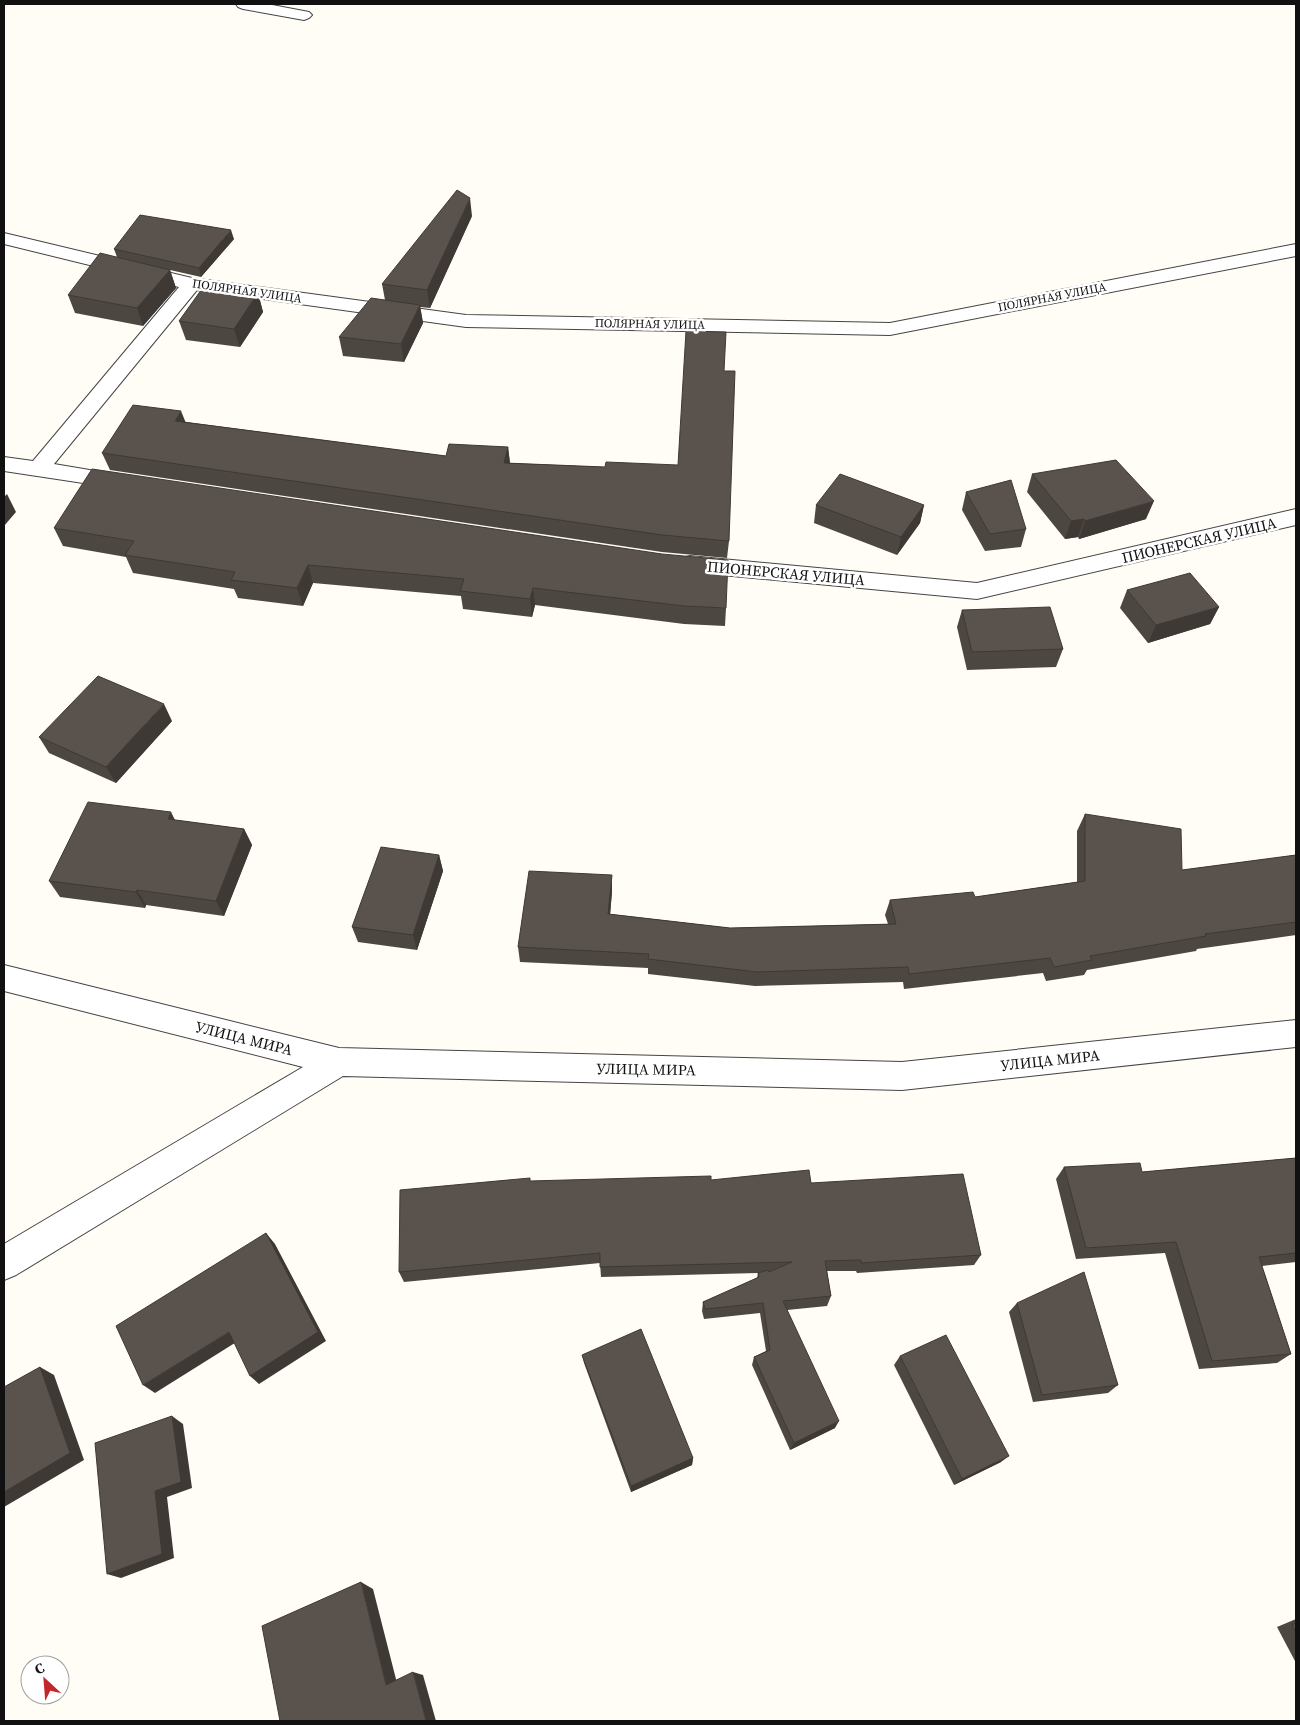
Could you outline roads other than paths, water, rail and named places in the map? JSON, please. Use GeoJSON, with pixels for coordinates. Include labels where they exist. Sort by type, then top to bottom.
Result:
{"type":"FeatureCollection","features":[{"type":"Feature","properties":{"kind":"street"},"geometry":{"type":"LineString","coordinates":[[244,4],[304,15]]}},
{"type":"Feature","properties":{"kind":"street","name":"ПОЛЯРНАЯ УЛИЦА"},"geometry":{"type":"LineString","coordinates":[[4,239],[192,284],[466,321],[890,329],[1296,250]]}},
{"type":"Feature","properties":{"kind":"street"},"geometry":{"type":"LineString","coordinates":[[38,469],[192,284]]}},
{"type":"Feature","properties":{"kind":"street"},"geometry":{"type":"LineString","coordinates":[[4,464],[146,485]]}},
{"type":"Feature","properties":{"kind":"street","name":"ПИОНЕРСКАЯ УЛИЦА"},"geometry":{"type":"LineString","coordinates":[[672,563],[977,591],[1296,517]]}},
{"type":"Feature","properties":{"kind":"street","name":"УЛИЦА МИРА"},"geometry":{"type":"LineString","coordinates":[[4,978],[339,1062],[902,1076],[1296,1034]]}},
{"type":"Feature","properties":{"kind":"street"},"geometry":{"type":"LineString","coordinates":[[4,1263],[339,1062]]}}]}
